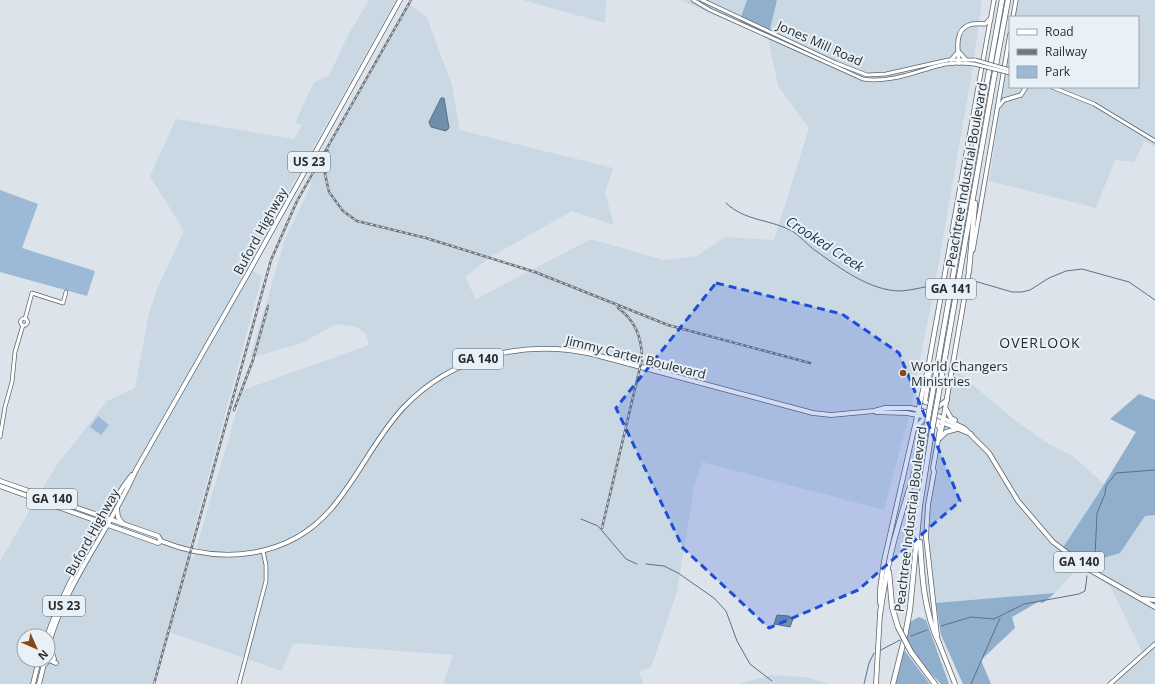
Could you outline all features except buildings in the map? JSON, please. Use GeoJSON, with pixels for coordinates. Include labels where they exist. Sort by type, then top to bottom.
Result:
{"type":"FeatureCollection","features":[{"type":"Feature","properties":{"kind":"highway","name":"Peachtree Industrial Boulevard"},"geometry":{"type":"LineString","coordinates":[[889,566],[895,536],[918,467],[926,429],[1002,0]]}},
{"type":"Feature","properties":{"kind":"highway","name":"Peachtree Industrial Boulevard"},"geometry":{"type":"LineString","coordinates":[[893,684],[910,609],[918,527],[932,430],[1008,0]]}},
{"type":"Feature","properties":{"kind":"highway"},"geometry":{"type":"LineString","coordinates":[[969,271],[978,173]]}},
{"type":"Feature","properties":{"kind":"highway"},"geometry":{"type":"LineString","coordinates":[[950,245],[969,183]]}},
{"type":"Feature","properties":{"kind":"highway","name":"GA 141"},"geometry":{"type":"LineString","coordinates":[[918,527],[921,565],[927,605],[933,630],[939,643]]}},
{"type":"Feature","properties":{"kind":"highway"},"geometry":{"type":"LineString","coordinates":[[880,614],[889,566]]}},
{"type":"Feature","properties":{"kind":"highway","name":"GA 141"},"geometry":{"type":"LineString","coordinates":[[889,566],[890,594],[898,627],[911,652],[935,684]]}},
{"type":"Feature","properties":{"kind":"main road","name":"Buford Highway"},"geometry":{"type":"LineString","coordinates":[[55,628],[66,601],[136,470],[246,277],[400,0]]}},
{"type":"Feature","properties":{"kind":"main road","name":"Peachtree Industrial Boulevard"},"geometry":{"type":"LineString","coordinates":[[876,684],[880,589],[884,561],[914,430],[916,411],[928,368],[994,0]]}},
{"type":"Feature","properties":{"kind":"main road"},"geometry":{"type":"LineString","coordinates":[[1013,16],[1016,0]]}},
{"type":"Feature","properties":{"kind":"main road"},"geometry":{"type":"LineString","coordinates":[[959,61],[959,37],[962,30],[968,25],[985,24],[991,17]]}},
{"type":"Feature","properties":{"kind":"main road"},"geometry":{"type":"LineString","coordinates":[[979,24],[988,34]]}},
{"type":"Feature","properties":{"kind":"main road","name":"Peachtree Industrial Boulevard"},"geometry":{"type":"LineString","coordinates":[[934,472],[945,420],[947,400],[1009,40]]}},
{"type":"Feature","properties":{"kind":"main road"},"geometry":{"type":"LineString","coordinates":[[958,52],[966,60]]}},
{"type":"Feature","properties":{"kind":"main road"},"geometry":{"type":"LineString","coordinates":[[951,60],[958,52]]}},
{"type":"Feature","properties":{"kind":"main road"},"geometry":{"type":"LineString","coordinates":[[997,108],[1002,102],[1021,95],[1025,88]]}},
{"type":"Feature","properties":{"kind":"main road"},"geometry":{"type":"LineString","coordinates":[[1000,91],[1009,99]]}},
{"type":"Feature","properties":{"kind":"main road","name":"Jimmy Carter Boulevard"},"geometry":{"type":"LineString","coordinates":[[0,486],[158,543],[161,541],[212,555],[234,556],[263,551],[286,543],[305,532],[318,522],[345,490],[391,422],[417,395],[448,373],[474,360],[498,353],[537,348],[575,351],[813,413],[831,415],[874,411],[885,408],[916,411],[966,428],[989,453],[1018,502],[1049,537],[1090,570],[1155,607]]}},
{"type":"Feature","properties":{"kind":"main road"},"geometry":{"type":"LineString","coordinates":[[928,368],[930,372],[925,402],[938,407],[947,400]]}},
{"type":"Feature","properties":{"kind":"main road"},"geometry":{"type":"LineString","coordinates":[[916,411],[920,400]]}},
{"type":"Feature","properties":{"kind":"main road"},"geometry":{"type":"LineString","coordinates":[[920,400],[940,429],[932,468],[934,472],[928,513],[926,545],[939,643]]}},
{"type":"Feature","properties":{"kind":"main road"},"geometry":{"type":"LineString","coordinates":[[914,430],[923,420],[946,408],[951,418],[966,426],[972,434]]}},
{"type":"Feature","properties":{"kind":"main road","name":"Jimmy Carter Boulevard"},"geometry":{"type":"LineString","coordinates":[[874,411],[885,413],[916,411]]}},
{"type":"Feature","properties":{"kind":"main road"},"geometry":{"type":"LineString","coordinates":[[885,413],[910,415],[914,422],[914,430]]}},
{"type":"Feature","properties":{"kind":"main road"},"geometry":{"type":"LineString","coordinates":[[930,416],[945,420]]}},
{"type":"Feature","properties":{"kind":"main road","name":"Jimmy Carter Boulevard"},"geometry":{"type":"LineString","coordinates":[[945,420],[958,429],[972,434]]}},
{"type":"Feature","properties":{"kind":"main road"},"geometry":{"type":"LineString","coordinates":[[940,438],[946,432],[958,429]]}},
{"type":"Feature","properties":{"kind":"main road","name":"Buford Highway"},"geometry":{"type":"LineString","coordinates":[[50,628],[62,599],[102,523],[123,487],[136,470]]}},
{"type":"Feature","properties":{"kind":"main road","name":"Jimmy Carter Boulevard"},"geometry":{"type":"LineString","coordinates":[[0,481],[44,496],[56,494],[63,503],[158,536],[161,541]]}},
{"type":"Feature","properties":{"kind":"main road"},"geometry":{"type":"LineString","coordinates":[[117,507],[118,517],[124,524]]}},
{"type":"Feature","properties":{"kind":"main road"},"geometry":{"type":"LineString","coordinates":[[92,519],[96,525],[97,533]]}},
{"type":"Feature","properties":{"kind":"main road","name":"GA 140"},"geometry":{"type":"LineString","coordinates":[[1143,599],[1155,600]]}},
{"type":"Feature","properties":{"kind":"main road","name":"GA 141"},"geometry":{"type":"LineString","coordinates":[[939,643],[955,684]]}},
{"type":"Feature","properties":{"kind":"main road"},"geometry":{"type":"LineString","coordinates":[[1110,684],[1155,644]]}},
{"type":"Feature","properties":{"kind":"main road"},"geometry":{"type":"LineString","coordinates":[[33,684],[37,668]]}},
{"type":"Feature","properties":{"kind":"main road"},"geometry":{"type":"LineString","coordinates":[[39,684],[43,668]]}},
{"type":"Feature","properties":{"kind":"main road"},"geometry":{"type":"LineString","coordinates":[[41,674],[44,668]]}},
{"type":"Feature","properties":{"kind":"street","name":"Jones Mill Road"},"geometry":{"type":"LineString","coordinates":[[693,0],[710,10],[854,76],[875,81],[890,80],[959,61]]}},
{"type":"Feature","properties":{"kind":"street","name":"Jones Mill Road"},"geometry":{"type":"LineString","coordinates":[[702,0],[856,71],[872,75],[889,74],[951,60],[959,61]]}},
{"type":"Feature","properties":{"kind":"street"},"geometry":{"type":"LineString","coordinates":[[959,61],[966,60],[1009,73]]}},
{"type":"Feature","properties":{"kind":"street"},"geometry":{"type":"LineString","coordinates":[[959,61],[1009,70]]}},
{"type":"Feature","properties":{"kind":"street","name":"Jones Mill Road"},"geometry":{"type":"LineString","coordinates":[[931,68],[973,63]]}},
{"type":"Feature","properties":{"kind":"street"},"geometry":{"type":"LineString","coordinates":[[889,74],[890,80]]}},
{"type":"Feature","properties":{"kind":"street"},"geometry":{"type":"LineString","coordinates":[[1054,88],[1094,104],[1155,141]]}},
{"type":"Feature","properties":{"kind":"street"},"geometry":{"type":"LineString","coordinates":[[0,437],[5,407],[12,382],[15,352],[23,326],[21,321],[25,319],[32,293],[63,302],[66,292]]}},
{"type":"Feature","properties":{"kind":"street"},"geometry":{"type":"LineString","coordinates":[[238,684],[266,581],[266,565],[263,551]]}},
{"type":"Feature","properties":{"kind":"highlighted area"},"geometry":{"type":"Polygon","coordinates":[[[716,283],[842,314],[899,353],[960,501],[858,590],[769,628],[683,548],[616,408],[716,283]]]}},
{"type":"Feature","properties":{"kind":"shaded area"},"geometry":{"type":"Polygon","coordinates":[[[369,0],[396,0],[246,267],[262,276],[188,552],[193,559],[243,390],[369,345],[366,334],[357,327],[336,324],[302,343],[250,358],[285,239],[312,184],[308,181],[408,3],[427,18],[452,85],[460,130],[613,168],[605,193],[614,225],[572,211],[492,256],[465,277],[476,299],[591,239],[664,260],[697,256],[725,237],[774,240],[809,128],[778,86],[768,38],[777,0],[982,0],[972,72],[935,284],[908,420],[884,510],[702,462],[694,488],[677,592],[651,667],[639,672],[644,684],[443,684],[453,655],[293,643],[282,671],[169,632],[154,684],[0,684],[0,561],[56,466],[107,401],[135,388],[149,313],[157,289],[184,231],[150,176],[176,119],[294,139],[302,125],[295,123],[314,82],[329,76],[348,35],[369,0]]]}},
{"type":"Feature","properties":{"kind":"shaded area"},"geometry":{"type":"Polygon","coordinates":[[[523,0],[606,0],[605,23],[523,0]]]}},
{"type":"Feature","properties":{"kind":"shaded area"},"geometry":{"type":"Polygon","coordinates":[[[680,0],[747,0],[738,25],[680,0]]]}},
{"type":"Feature","properties":{"kind":"shaded area"},"geometry":{"type":"Polygon","coordinates":[[[747,0],[777,0],[768,38],[738,25],[747,0]]]}},
{"type":"Feature","properties":{"kind":"shaded area"},"geometry":{"type":"Polygon","coordinates":[[[1018,0],[1155,0],[1155,147],[1145,141],[1134,162],[1115,160],[1096,208],[989,181],[1009,50],[1009,88],[1139,88],[1139,16],[1015,16],[1018,0]]]}},
{"type":"Feature","properties":{"kind":"shaded area"},"geometry":{"type":"Polygon","coordinates":[[[441,98],[444,98],[449,128],[446,131],[431,127],[429,122],[441,98]]]}},
{"type":"Feature","properties":{"kind":"shaded area"},"geometry":{"type":"Polygon","coordinates":[[[953,368],[1012,418],[1047,443],[1074,457],[1104,484],[1060,552],[1080,565],[1055,593],[936,603],[930,564],[929,515],[953,368]]]}},
{"type":"Feature","properties":{"kind":"shaded area"},"geometry":{"type":"Polygon","coordinates":[[[1139,394],[1155,400],[1155,515],[1145,516],[1120,553],[1080,565],[1060,552],[1136,432],[1110,419],[1139,394]]]}},
{"type":"Feature","properties":{"kind":"shaded area"},"geometry":{"type":"Polygon","coordinates":[[[1155,515],[1155,684],[1112,684],[1144,656],[1110,586],[1080,565],[1119,553],[1145,516],[1155,515]]]}},
{"type":"Feature","properties":{"kind":"shaded area"},"geometry":{"type":"Polygon","coordinates":[[[1055,593],[1043,603],[1038,602],[1012,617],[1015,628],[981,660],[991,684],[963,684],[941,635],[936,603],[1055,593]]]}},
{"type":"Feature","properties":{"kind":"shaded area"},"geometry":{"type":"Polygon","coordinates":[[[777,615],[789,616],[793,619],[790,627],[774,624],[777,615]]]}},
{"type":"Feature","properties":{"kind":"shaded area"},"geometry":{"type":"Polygon","coordinates":[[[919,617],[926,620],[949,684],[941,684],[925,667],[906,640],[910,622],[919,617]]]}},
{"type":"Feature","properties":{"kind":"shaded area"},"geometry":{"type":"Polygon","coordinates":[[[904,650],[930,684],[896,684],[904,650]]]}},
{"type":"Feature","properties":{"kind":"shaded area"},"geometry":{"type":"Polygon","coordinates":[[[771,675],[805,677],[830,684],[739,684],[771,675]]]}},
{"type":"Feature","properties":{"kind":"green space"},"geometry":{"type":"Polygon","coordinates":[[[0,190],[38,204],[22,248],[95,271],[87,296],[0,272],[0,190]]]}},
{"type":"Feature","properties":{"kind":"green space"},"geometry":{"type":"Polygon","coordinates":[[[98,416],[109,425],[101,435],[90,427],[98,416]]]}},
{"type":"Feature","properties":{"kind":"waterway","name":"Crooked Creek"},"geometry":{"type":"LineString","coordinates":[[726,203],[733,209],[749,217],[782,226],[790,230],[813,249],[845,271],[867,283],[889,290],[901,291],[941,284]]}},
{"type":"Feature","properties":{"kind":"waterway","name":"Crooked Creek"},"geometry":{"type":"LineString","coordinates":[[971,280],[1012,292],[1022,292],[1030,290],[1049,278],[1066,271],[1082,269],[1129,282],[1155,300]]}},
{"type":"Feature","properties":{"kind":"waterway"},"geometry":{"type":"LineString","coordinates":[[1098,563],[1095,556],[1097,513],[1105,494],[1106,486],[1116,473],[1155,470]]}},
{"type":"Feature","properties":{"kind":"waterway"},"geometry":{"type":"LineString","coordinates":[[581,519],[598,526],[626,559],[637,564]]}},
{"type":"Feature","properties":{"kind":"waterway"},"geometry":{"type":"LineString","coordinates":[[646,564],[664,566],[678,573],[714,598],[726,611],[737,641],[750,664],[772,681]]}},
{"type":"Feature","properties":{"kind":"waterway"},"geometry":{"type":"LineString","coordinates":[[941,626],[971,617],[994,619],[1024,604],[1079,594],[1085,591],[1087,576]]}},
{"type":"Feature","properties":{"kind":"waterway"},"geometry":{"type":"LineString","coordinates":[[971,684],[1000,618]]}},
{"type":"Feature","properties":{"kind":"waterway"},"geometry":{"type":"LineString","coordinates":[[911,636],[927,630]]}},
{"type":"Feature","properties":{"kind":"waterway"},"geometry":{"type":"LineString","coordinates":[[881,650],[900,640]]}},
{"type":"Feature","properties":{"kind":"waterway"},"geometry":{"type":"LineString","coordinates":[[864,684],[869,663],[874,653]]}},
{"type":"Feature","properties":{"kind":"railway"},"geometry":{"type":"LineString","coordinates":[[154,684],[271,260],[297,201],[411,0]]}},
{"type":"Feature","properties":{"kind":"railway"},"geometry":{"type":"LineString","coordinates":[[328,151],[325,174],[329,192],[343,211],[357,221],[426,238],[535,272],[668,325],[810,363]]}},
{"type":"Feature","properties":{"kind":"railway"},"geometry":{"type":"LineString","coordinates":[[234,410],[253,360],[268,306]]}},
{"type":"Feature","properties":{"kind":"railway"},"geometry":{"type":"LineString","coordinates":[[602,528],[642,359],[641,344],[636,330],[629,318],[618,308]]}},
{"type":"Feature","properties":{"kind":"place","name":"World Changers Ministries"},"geometry":{"type":"Point","coordinates":[903,373]}},
{"type":"Feature","properties":{"kind":"district","name":"OVERLOOK"},"geometry":{"type":"Point","coordinates":[1040,343]}}]}
